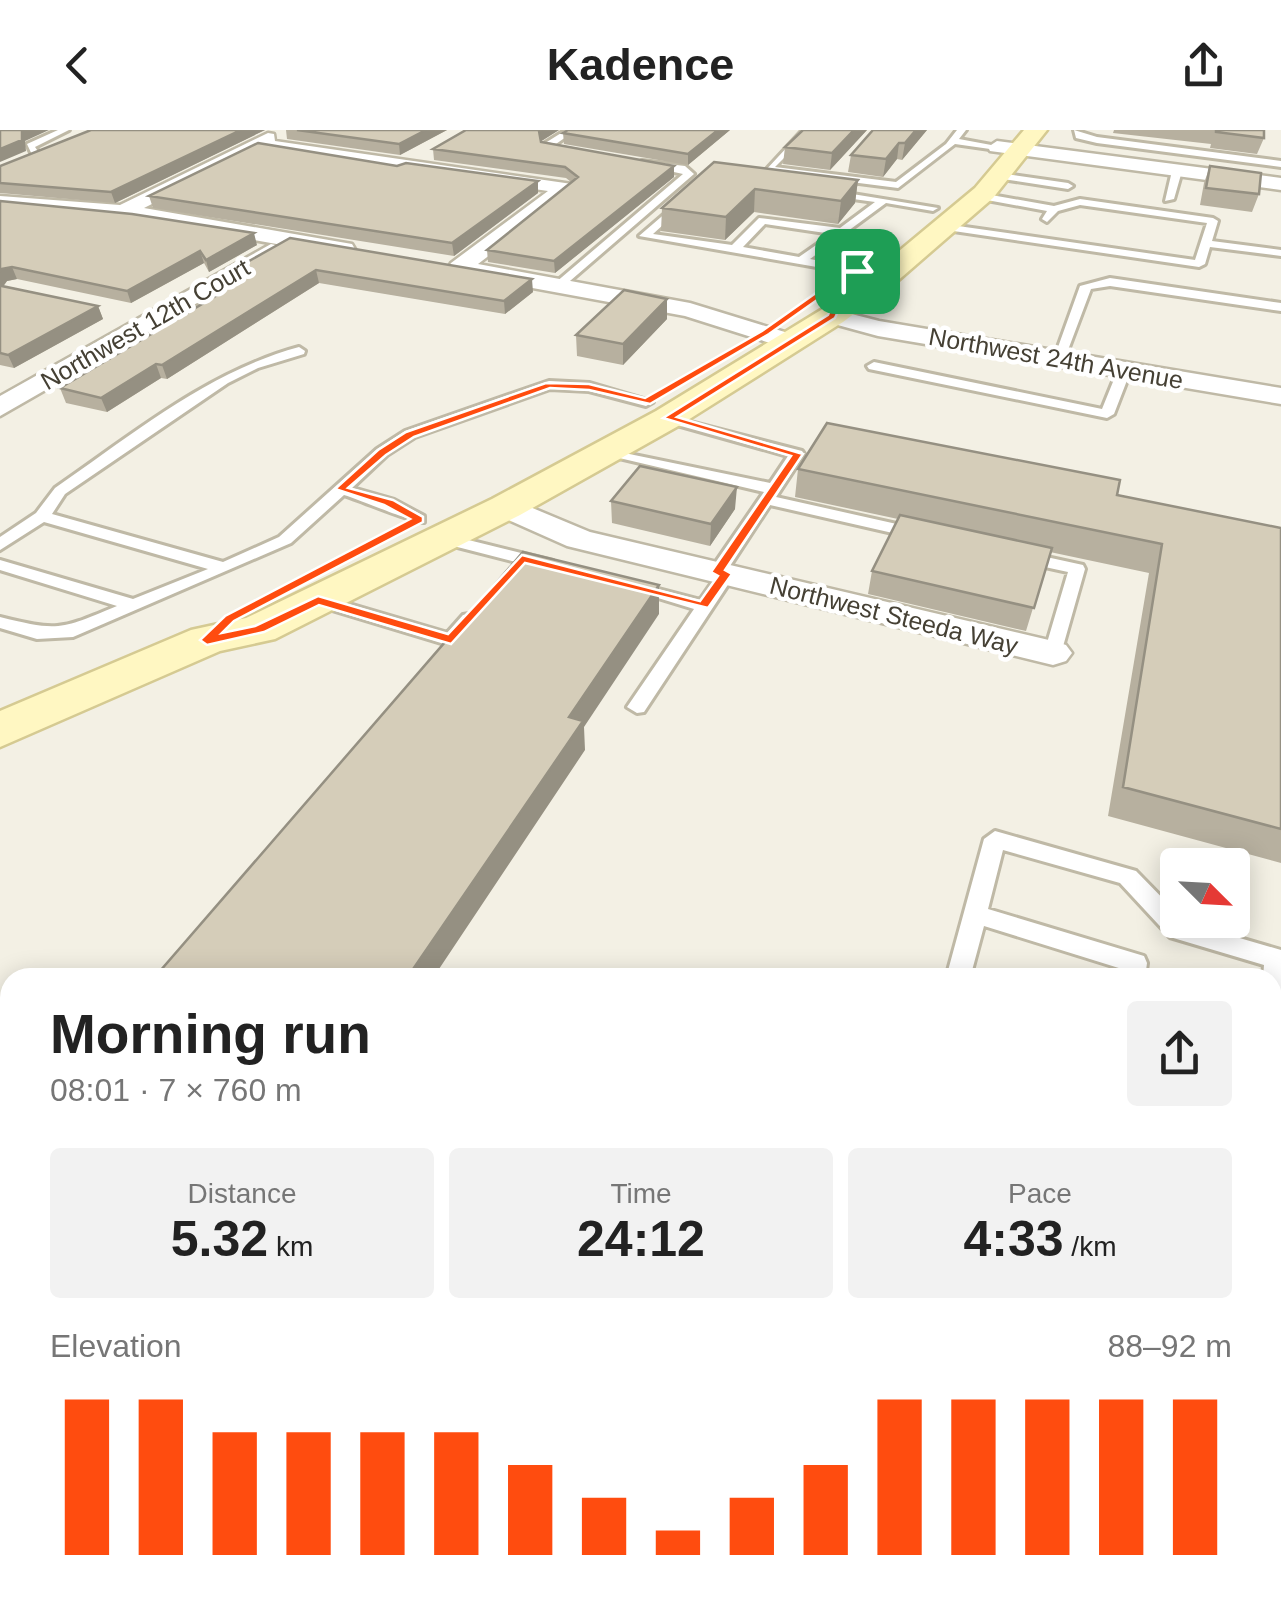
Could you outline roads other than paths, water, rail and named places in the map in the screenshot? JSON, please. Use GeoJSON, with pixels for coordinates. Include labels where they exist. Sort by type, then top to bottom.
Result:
{"type":"FeatureCollection","features":[{"type":"Feature","properties":{"kind":"main road"},"geometry":{"type":"LineString","coordinates":[[207,640],[230,618],[431,529],[657,410],[779,337],[832,316],[1036,130]]}},
{"type":"Feature","properties":{"kind":"main road"},"geometry":{"type":"LineString","coordinates":[[779,337],[869,261],[939,218],[1001,160]]}},
{"type":"Feature","properties":{"kind":"main road"},"geometry":{"type":"LineString","coordinates":[[832,316],[840,297],[884,263],[869,261]]}},
{"type":"Feature","properties":{"kind":"main road"},"geometry":{"type":"LineString","coordinates":[[2,727],[207,640],[259,629],[318,600],[431,529],[506,507],[606,453],[657,410]]}},
{"type":"Feature","properties":{"kind":"street"},"geometry":{"type":"LineString","coordinates":[[122,212],[286,130]]}},
{"type":"Feature","properties":{"kind":"street"},"geometry":{"type":"LineString","coordinates":[[12,167],[88,137]]}},
{"type":"Feature","properties":{"kind":"street"},"geometry":{"type":"LineString","coordinates":[[257,144],[565,188],[449,266],[690,310],[779,337]]}},
{"type":"Feature","properties":{"kind":"street"},"geometry":{"type":"LineString","coordinates":[[379,179],[436,147]]}},
{"type":"Feature","properties":{"kind":"street"},"geometry":{"type":"LineString","coordinates":[[1001,160],[1177,171],[1281,184]]}},
{"type":"Feature","properties":{"kind":"street"},"geometry":{"type":"LineString","coordinates":[[0,202],[122,212],[364,252]]}},
{"type":"Feature","properties":{"kind":"street","name":"Northwest 12th Court"},"geometry":{"type":"LineString","coordinates":[[0,408],[289,240]]}},
{"type":"Feature","properties":{"kind":"street"},"geometry":{"type":"LineString","coordinates":[[120,312],[154,320]]}},
{"type":"Feature","properties":{"kind":"street","name":"Northwest 24th Avenue"},"geometry":{"type":"LineString","coordinates":[[832,316],[878,328],[1281,396]]}},
{"type":"Feature","properties":{"kind":"street","name":"Northwest Steeda Way"},"geometry":{"type":"LineString","coordinates":[[506,507],[579,539],[1053,653]]}},
{"type":"Feature","properties":{"kind":"lane"},"geometry":{"type":"LineString","coordinates":[[37,157],[30,146],[65,130]]}},
{"type":"Feature","properties":{"kind":"lane"},"geometry":{"type":"LineString","coordinates":[[572,130],[545,147],[589,155]]}},
{"type":"Feature","properties":{"kind":"lane"},"geometry":{"type":"LineString","coordinates":[[808,130],[768,168],[898,185],[962,130]]}},
{"type":"Feature","properties":{"kind":"lane"},"geometry":{"type":"LineString","coordinates":[[1078,130],[1079,136],[1097,140],[1281,164]]}},
{"type":"Feature","properties":{"kind":"lane"},"geometry":{"type":"LineString","coordinates":[[953,141],[1068,186]]}},
{"type":"Feature","properties":{"kind":"lane"},"geometry":{"type":"LineString","coordinates":[[559,285],[689,174],[682,168],[626,160]]}},
{"type":"Feature","properties":{"kind":"lane"},"geometry":{"type":"LineString","coordinates":[[1001,160],[1054,209]]}},
{"type":"Feature","properties":{"kind":"lane"},"geometry":{"type":"LineString","coordinates":[[834,177],[844,165]]}},
{"type":"Feature","properties":{"kind":"lane"},"geometry":{"type":"LineString","coordinates":[[1169,199],[1177,171]]}},
{"type":"Feature","properties":{"kind":"lane"},"geometry":{"type":"LineString","coordinates":[[696,189],[644,236],[803,259],[869,261]]}},
{"type":"Feature","properties":{"kind":"lane"},"geometry":{"type":"LineString","coordinates":[[806,190],[884,200],[939,218],[1033,240],[1199,264],[1213,221],[1080,202],[1054,209],[1033,240]]}},
{"type":"Feature","properties":{"kind":"lane"},"geometry":{"type":"LineString","coordinates":[[803,259],[884,200]]}},
{"type":"Feature","properties":{"kind":"lane"},"geometry":{"type":"LineString","coordinates":[[735,249],[763,220],[842,232]]}},
{"type":"Feature","properties":{"kind":"lane"},"geometry":{"type":"LineString","coordinates":[[1206,243],[1281,253]]}},
{"type":"Feature","properties":{"kind":"lane"},"geometry":{"type":"LineString","coordinates":[[1058,358],[1086,286],[1094,283],[1110,282],[1281,307]]}},
{"type":"Feature","properties":{"kind":"lane"},"geometry":{"type":"LineString","coordinates":[[0,545],[42,516],[60,490],[209,390],[254,365],[299,350]]}},
{"type":"Feature","properties":{"kind":"lane"},"geometry":{"type":"LineString","coordinates":[[874,366],[1107,414],[1124,370]]}},
{"type":"Feature","properties":{"kind":"lane"},"geometry":{"type":"LineString","coordinates":[[0,622],[37,633],[67,633],[136,606],[285,540],[382,452],[410,434],[549,385],[589,387],[797,454],[637,707]]}},
{"type":"Feature","properties":{"kind":"lane"},"geometry":{"type":"LineString","coordinates":[[606,453],[942,539]]}},
{"type":"Feature","properties":{"kind":"lane"},"geometry":{"type":"LineString","coordinates":[[340,489],[388,503],[431,529],[516,565],[558,568]]}},
{"type":"Feature","properties":{"kind":"lane"},"geometry":{"type":"LineString","coordinates":[[42,516],[224,568]]}},
{"type":"Feature","properties":{"kind":"lane"},"geometry":{"type":"LineString","coordinates":[[1000,552],[1078,569],[1053,653]]}},
{"type":"Feature","properties":{"kind":"lane"},"geometry":{"type":"LineString","coordinates":[[0,565],[136,606]]}},
{"type":"Feature","properties":{"kind":"lane"},"geometry":{"type":"LineString","coordinates":[[612,582],[703,606]]}},
{"type":"Feature","properties":{"kind":"lane"},"geometry":{"type":"LineString","coordinates":[[318,600],[451,640],[487,599]]}},
{"type":"Feature","properties":{"kind":"lane"},"geometry":{"type":"LineString","coordinates":[[960,968],[995,839],[1128,877],[1178,930],[1278,960]]}},
{"type":"Feature","properties":{"kind":"lane"},"geometry":{"type":"LineString","coordinates":[[974,914],[1135,963],[1135,968]]}}]}
